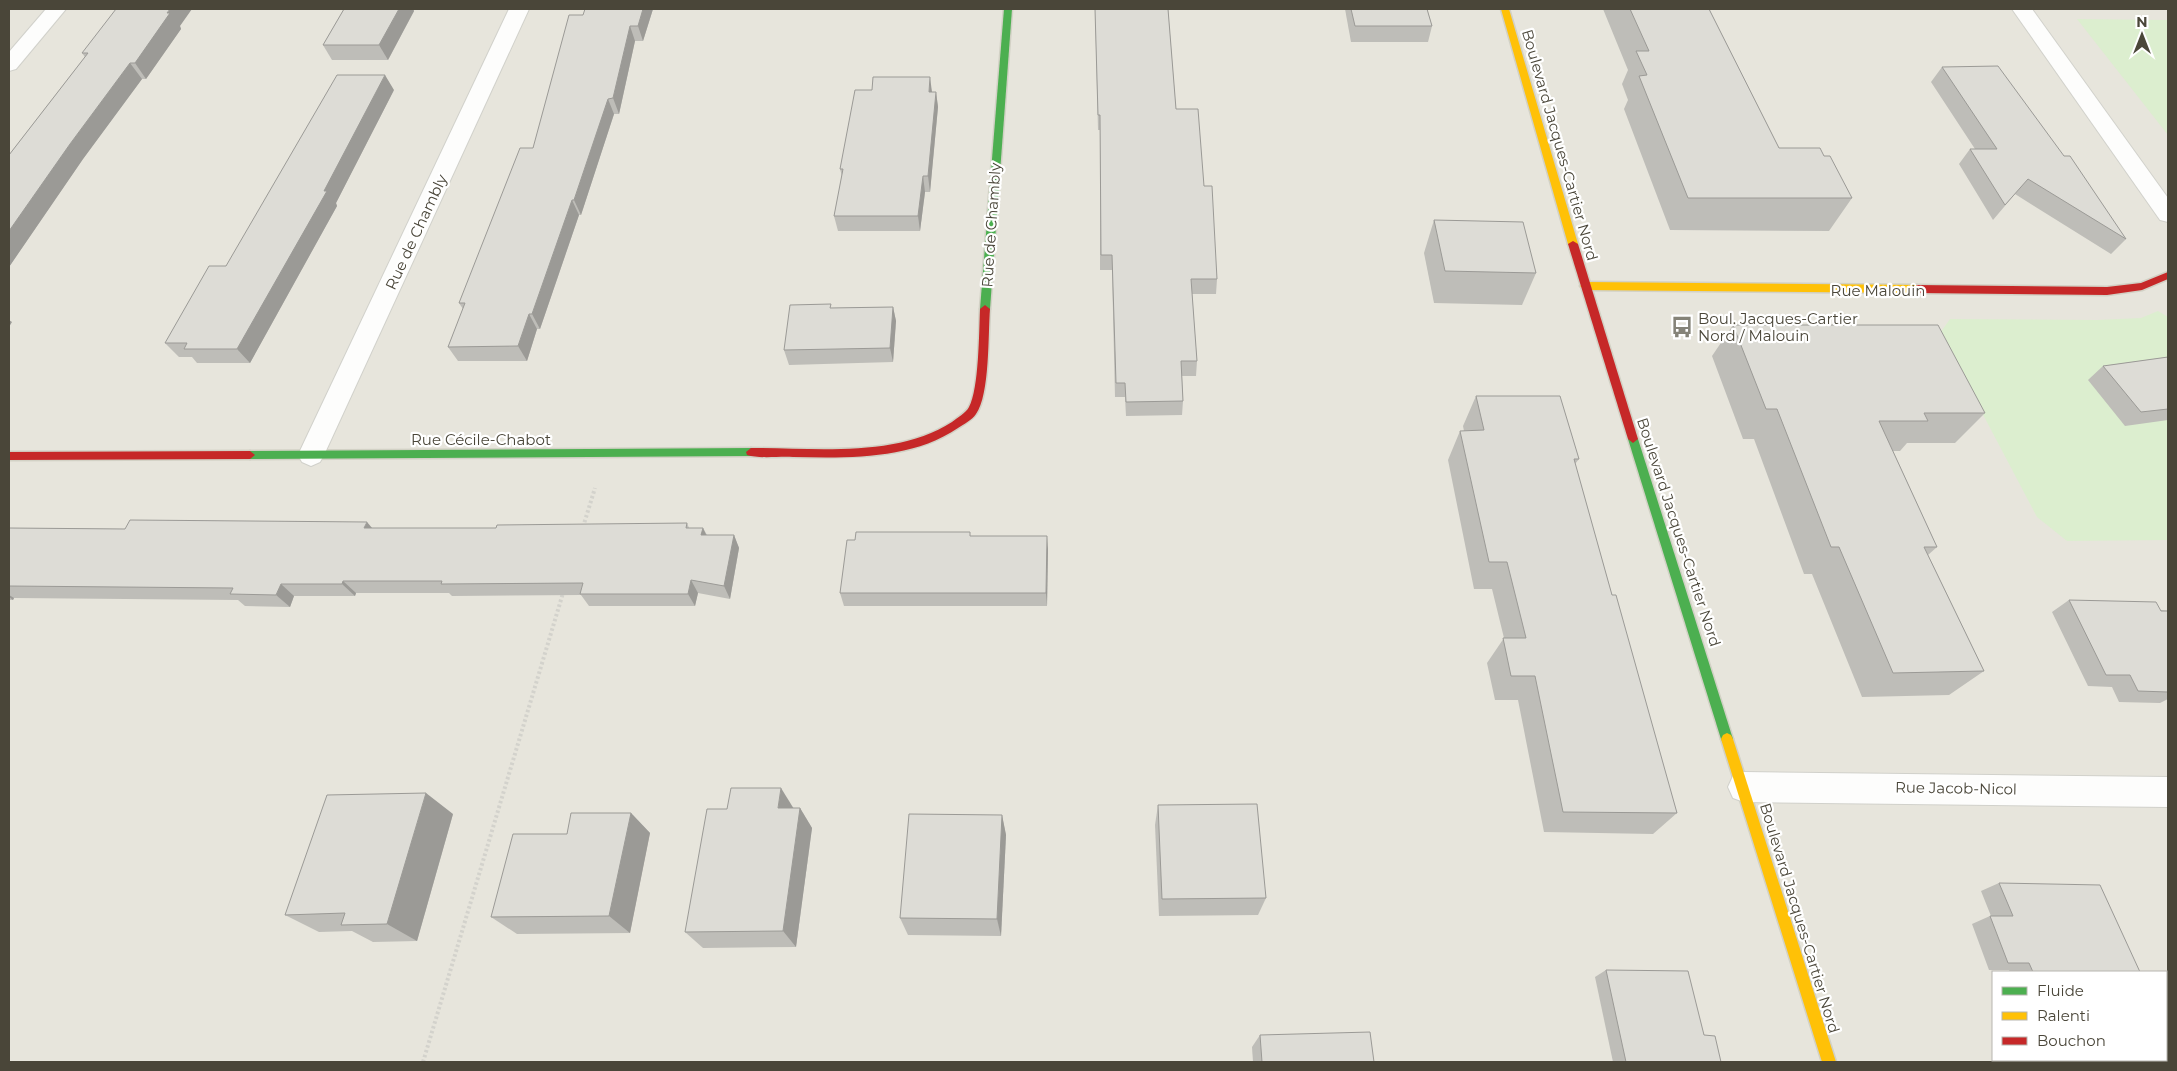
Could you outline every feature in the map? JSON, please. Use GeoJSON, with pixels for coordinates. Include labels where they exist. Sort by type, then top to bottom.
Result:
{"type":"FeatureCollection","features":[{"type":"Feature","properties":{"kind":"street"},"geometry":{"type":"LineString","coordinates":[[9,65],[56,9]]}},
{"type":"Feature","properties":{"kind":"street","name":"Rue de Chambly"},"geometry":{"type":"LineString","coordinates":[[311,455],[519,9]]}},
{"type":"Feature","properties":{"kind":"street","name":"Rue de Chambly"},"geometry":{"type":"LineString","coordinates":[[950,431],[974,409],[979,386],[1008,9]]}},
{"type":"Feature","properties":{"kind":"street","name":"Boulevard Jacques-Cartier Nord"},"geometry":{"type":"LineString","coordinates":[[1505,9],[1585,286],[1829,1062]]}},
{"type":"Feature","properties":{"kind":"street"},"geometry":{"type":"LineString","coordinates":[[2022,9],[2168,214]]}},
{"type":"Feature","properties":{"kind":"street","name":"Rue Malouin"},"geometry":{"type":"LineString","coordinates":[[1585,286],[2107,292],[2142,286],[2168,275]]}},
{"type":"Feature","properties":{"kind":"street","name":"Rue Cécile-Chabot"},"geometry":{"type":"LineString","coordinates":[[9,456],[881,451],[909,446],[950,431]]}},
{"type":"Feature","properties":{"kind":"street","name":"Rue Jacob-Nicol"},"geometry":{"type":"LineString","coordinates":[[1744,787],[1879,787],[2168,792]]}},
{"type":"Feature","properties":{"kind":"path"},"geometry":{"type":"LineString","coordinates":[[582,531],[605,454]]}},
{"type":"Feature","properties":{"kind":"path"},"geometry":{"type":"LineString","coordinates":[[423,1062],[565,587]]}},
{"type":"Feature","properties":{"kind":"shaded area"},"geometry":{"type":"Polygon","coordinates":[[[9,9],[2168,9],[2168,1062],[9,1062],[9,9]]]}},
{"type":"Feature","properties":{"kind":"green space"},"geometry":{"type":"Polygon","coordinates":[[[2077,19],[2168,20],[2168,135],[2077,19]]]}},
{"type":"Feature","properties":{"kind":"green space"},"geometry":{"type":"Polygon","coordinates":[[[2158,311],[2168,317],[2168,540],[2067,541],[2037,517],[1940,333],[1950,319],[2097,320],[2141,318],[2158,311]]]}},
{"type":"Feature","properties":{"kind":"building"},"geometry":{"type":"Polygon","coordinates":[[[116,9],[170,9],[167,13],[170,13],[135,63],[130,63],[70,144],[9,231],[9,155],[88,53],[82,53],[116,9]]]}},
{"type":"Feature","properties":{"kind":"building"},"geometry":{"type":"Polygon","coordinates":[[[344,9],[399,9],[379,45],[323,45],[344,9]]]}},
{"type":"Feature","properties":{"kind":"building"},"geometry":{"type":"Polygon","coordinates":[[[585,9],[643,9],[638,26],[630,26],[613,98],[608,99],[574,200],[572,200],[532,314],[529,314],[518,346],[448,347],[465,303],[459,303],[520,148],[533,148],[569,15],[583,15],[585,9]]]}},
{"type":"Feature","properties":{"kind":"building"},"geometry":{"type":"Polygon","coordinates":[[[1095,9],[1168,9],[1176,109],[1198,109],[1204,186],[1212,186],[1217,279],[1191,279],[1197,361],[1181,361],[1183,401],[1126,402],[1125,383],[1116,383],[1112,255],[1101,255],[1100,115],[1098,115],[1095,9]]]}},
{"type":"Feature","properties":{"kind":"building"},"geometry":{"type":"Polygon","coordinates":[[[1351,9],[1427,9],[1432,26],[1355,26],[1351,9]]]}},
{"type":"Feature","properties":{"kind":"building"},"geometry":{"type":"Polygon","coordinates":[[[1630,9],[1709,9],[1779,148],[1820,148],[1824,156],[1830,156],[1852,198],[1688,198],[1639,76],[1647,75],[1636,51],[1649,51],[1630,9]]]}},
{"type":"Feature","properties":{"kind":"building"},"geometry":{"type":"Polygon","coordinates":[[[1998,66],[2064,156],[2070,156],[2126,239],[2028,179],[2005,205],[1970,149],[1997,149],[1942,67],[1998,66]]]}},
{"type":"Feature","properties":{"kind":"building"},"geometry":{"type":"Polygon","coordinates":[[[337,75],[385,75],[324,191],[327,191],[237,349],[184,349],[187,343],[165,343],[209,266],[226,266],[337,75]]]}},
{"type":"Feature","properties":{"kind":"building"},"geometry":{"type":"Polygon","coordinates":[[[873,77],[930,77],[929,92],[936,92],[928,176],[923,176],[918,216],[834,216],[843,169],[840,169],[855,90],[872,90],[873,77]]]}},
{"type":"Feature","properties":{"kind":"building"},"geometry":{"type":"Polygon","coordinates":[[[1434,220],[1523,222],[1536,273],[1445,271],[1434,220]]]}},
{"type":"Feature","properties":{"kind":"building"},"geometry":{"type":"Polygon","coordinates":[[[831,304],[830,308],[893,307],[890,348],[784,350],[790,305],[831,304]]]}},
{"type":"Feature","properties":{"kind":"building"},"geometry":{"type":"Polygon","coordinates":[[[1733,325],[1938,325],[1985,413],[1924,413],[1928,421],[1879,421],[1937,547],[1924,547],[1984,671],[1893,673],[1839,547],[1831,547],[1777,409],[1766,409],[1733,325]]]}},
{"type":"Feature","properties":{"kind":"building"},"geometry":{"type":"Polygon","coordinates":[[[2168,357],[2168,409],[2141,412],[2103,366],[2168,357]]]}},
{"type":"Feature","properties":{"kind":"building"},"geometry":{"type":"Polygon","coordinates":[[[1476,396],[1560,396],[1579,459],[1574,459],[1612,595],[1616,595],[1677,813],[1563,812],[1535,676],[1511,676],[1503,638],[1526,638],[1507,562],[1489,562],[1460,431],[1484,430],[1476,396]]]}},
{"type":"Feature","properties":{"kind":"building"},"geometry":{"type":"Polygon","coordinates":[[[130,520],[367,522],[364,528],[496,528],[497,525],[687,523],[686,528],[703,528],[701,535],[734,535],[724,586],[691,580],[688,594],[580,594],[583,583],[441,584],[442,581],[343,581],[342,584],[281,584],[276,595],[230,594],[233,588],[9,586],[9,528],[125,529],[130,520]]]}},
{"type":"Feature","properties":{"kind":"building"},"geometry":{"type":"Polygon","coordinates":[[[856,532],[970,532],[970,536],[1047,536],[1046,593],[840,593],[847,540],[855,540],[856,532]]]}},
{"type":"Feature","properties":{"kind":"building"},"geometry":{"type":"Polygon","coordinates":[[[2069,600],[2156,602],[2161,611],[2168,611],[2168,692],[2138,691],[2130,675],[2106,675],[2069,600]]]}},
{"type":"Feature","properties":{"kind":"building"},"geometry":{"type":"Polygon","coordinates":[[[731,788],[781,788],[778,808],[800,808],[783,931],[685,932],[707,809],[727,809],[731,788]]]}},
{"type":"Feature","properties":{"kind":"building"},"geometry":{"type":"Polygon","coordinates":[[[426,793],[387,924],[341,925],[345,913],[285,915],[327,795],[426,793]]]}},
{"type":"Feature","properties":{"kind":"building"},"geometry":{"type":"Polygon","coordinates":[[[1257,804],[1266,898],[1162,899],[1158,805],[1257,804]]]}},
{"type":"Feature","properties":{"kind":"building"},"geometry":{"type":"Polygon","coordinates":[[[571,813],[631,813],[609,916],[491,917],[513,834],[567,834],[571,813]]]}},
{"type":"Feature","properties":{"kind":"building"},"geometry":{"type":"Polygon","coordinates":[[[909,814],[1002,815],[997,919],[900,918],[909,814]]]}},
{"type":"Feature","properties":{"kind":"building"},"geometry":{"type":"Polygon","coordinates":[[[1999,883],[2100,885],[2140,971],[2033,971],[2029,963],[2008,963],[1990,916],[2013,916],[1999,883]]]}},
{"type":"Feature","properties":{"kind":"building"},"geometry":{"type":"Polygon","coordinates":[[[1606,970],[1688,971],[1704,1035],[1715,1036],[1721,1062],[1626,1062],[1606,970]]]}},
{"type":"Feature","properties":{"kind":"building"},"geometry":{"type":"Polygon","coordinates":[[[1370,1032],[1374,1062],[1262,1062],[1260,1035],[1370,1032]]]}},
{"type":"Feature","properties":{"kind":"traffic: fast"},"geometry":{"type":"LineString","coordinates":[[985,309],[1008,9]]}},
{"type":"Feature","properties":{"kind":"traffic: fast"},"geometry":{"type":"LineString","coordinates":[[1633,439],[1727,739]]}},
{"type":"Feature","properties":{"kind":"traffic: fast"},"geometry":{"type":"LineString","coordinates":[[250,455],[751,452]]}},
{"type":"Feature","properties":{"kind":"traffic: slow"},"geometry":{"type":"LineString","coordinates":[[1505,9],[1573,244]]}},
{"type":"Feature","properties":{"kind":"traffic: slow"},"geometry":{"type":"LineString","coordinates":[[1585,286],[1917,289]]}},
{"type":"Feature","properties":{"kind":"traffic: slow"},"geometry":{"type":"LineString","coordinates":[[1727,739],[1829,1062]]}},
{"type":"Feature","properties":{"kind":"traffic: jam"},"geometry":{"type":"LineString","coordinates":[[1573,244],[1633,439]]}},
{"type":"Feature","properties":{"kind":"traffic: jam"},"geometry":{"type":"LineString","coordinates":[[1917,289],[2107,291],[2142,286],[2168,275]]}},
{"type":"Feature","properties":{"kind":"traffic: jam"},"geometry":{"type":"LineString","coordinates":[[751,452],[861,452],[890,449],[918,443],[941,434],[961,421],[974,408],[981,374],[985,309]]}},
{"type":"Feature","properties":{"kind":"traffic: jam"},"geometry":{"type":"LineString","coordinates":[[9,456],[250,455]]}},
{"type":"Feature","properties":{"kind":"place","name":"Boul. Jacques-Cartier Nord / Malouin"},"geometry":{"type":"Point","coordinates":[1682,327]}}]}
